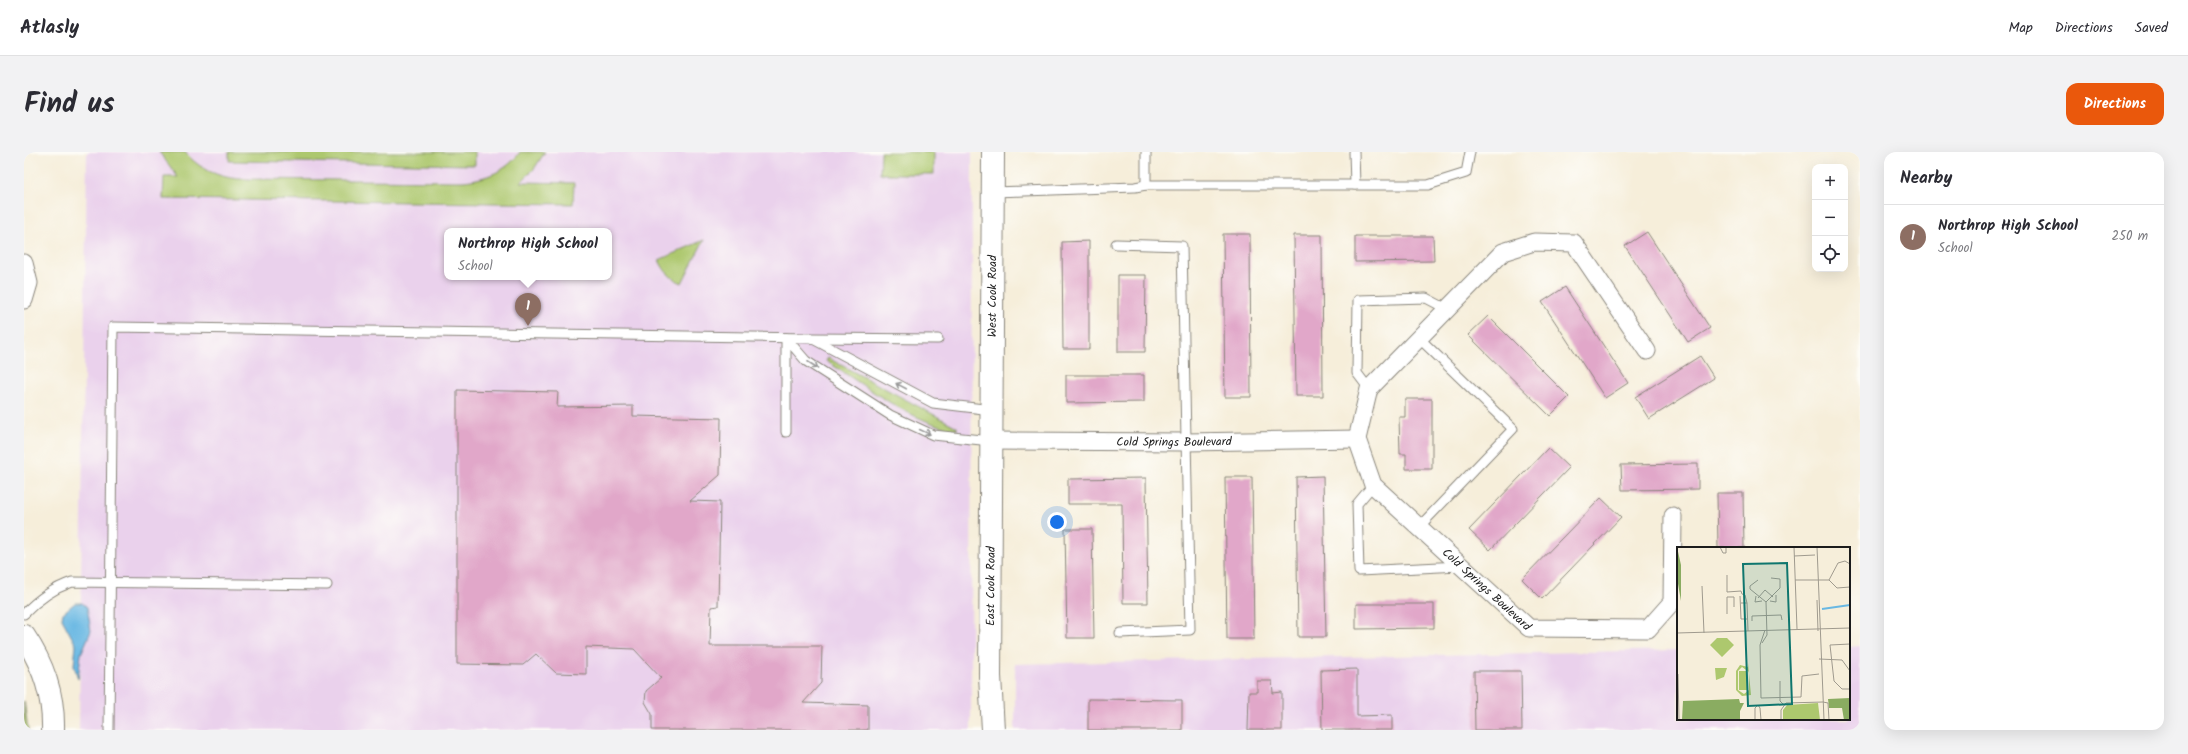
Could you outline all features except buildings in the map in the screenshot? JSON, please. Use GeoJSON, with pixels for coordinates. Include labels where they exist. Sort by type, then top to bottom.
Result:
{"type":"FeatureCollection","features":[{"type":"Feature","properties":{"kind":"main road","name":"West Cook Road"},"geometry":{"type":"LineString","coordinates":[[991,441],[994,192],[993,152]]}},
{"type":"Feature","properties":{"kind":"main road","name":"East Cook Road"},"geometry":{"type":"LineString","coordinates":[[991,441],[990,676],[993,730]]}},
{"type":"Feature","properties":{"kind":"main road"},"geometry":{"type":"LineString","coordinates":[[24,636],[37,656],[49,689],[53,730]]}},
{"type":"Feature","properties":{"kind":"street"},"geometry":{"type":"LineString","coordinates":[[1357,439],[1369,388],[1503,252],[1534,242],[1574,243],[1647,351]]}},
{"type":"Feature","properties":{"kind":"street"},"geometry":{"type":"LineString","coordinates":[[24,263],[29,283],[24,300]]}},
{"type":"Feature","properties":{"kind":"street","name":"Cold Springs Boulevard"},"geometry":{"type":"LineString","coordinates":[[991,441],[1186,442],[1357,439],[1373,485],[1529,628],[1648,629],[1672,602],[1673,516]]}},
{"type":"Feature","properties":{"kind":"lane"},"geometry":{"type":"LineString","coordinates":[[1146,152],[1146,185]]}},
{"type":"Feature","properties":{"kind":"lane"},"geometry":{"type":"LineString","coordinates":[[1354,152],[1355,186]]}},
{"type":"Feature","properties":{"kind":"lane"},"geometry":{"type":"LineString","coordinates":[[994,192],[1135,187],[1146,185],[1428,185],[1466,173],[1470,152]]}},
{"type":"Feature","properties":{"kind":"lane"},"geometry":{"type":"LineString","coordinates":[[1116,244],[1182,246],[1190,630],[1120,633]]}},
{"type":"Feature","properties":{"kind":"lane"},"geometry":{"type":"LineString","coordinates":[[1369,388],[1357,373],[1358,300],[1426,298],[1447,309]]}},
{"type":"Feature","properties":{"kind":"lane"},"geometry":{"type":"LineString","coordinates":[[110,730],[113,327],[464,331],[786,338],[938,339]]}},
{"type":"Feature","properties":{"kind":"lane"},"geometry":{"type":"LineString","coordinates":[[786,338],[786,432]]}},
{"type":"Feature","properties":{"kind":"lane"},"geometry":{"type":"LineString","coordinates":[[786,338],[806,360],[890,415],[933,435],[991,441]]}},
{"type":"Feature","properties":{"kind":"lane"},"geometry":{"type":"LineString","coordinates":[[811,338],[933,404],[992,410]]}},
{"type":"Feature","properties":{"kind":"lane"},"geometry":{"type":"LineString","coordinates":[[1419,338],[1513,429],[1419,527]]}},
{"type":"Feature","properties":{"kind":"lane"},"geometry":{"type":"LineString","coordinates":[[1373,485],[1357,504],[1359,570],[1462,566]]}},
{"type":"Feature","properties":{"kind":"lane"},"geometry":{"type":"LineString","coordinates":[[24,614],[36,602],[55,588],[72,582],[112,581],[327,585]]}},
{"type":"Feature","properties":{"kind":"shaded area"},"geometry":{"type":"Polygon","coordinates":[[[87,152],[972,152],[971,730],[79,730],[87,152]]]}},
{"type":"Feature","properties":{"kind":"shaded area"},"geometry":{"type":"Polygon","coordinates":[[[1860,646],[1860,730],[1015,730],[1015,664],[1677,650],[1677,720],[1850,720],[1850,647],[1860,646]]]}},
{"type":"Feature","properties":{"kind":"green space"},"geometry":{"type":"Polygon","coordinates":[[[159,152],[185,152],[196,163],[209,171],[239,179],[463,181],[488,176],[495,173],[515,159],[520,152],[545,152],[534,169],[521,182],[574,183],[573,204],[163,199],[164,177],[178,177],[159,152]]]}},
{"type":"Feature","properties":{"kind":"green space"},"geometry":{"type":"Polygon","coordinates":[[[229,152],[475,152],[475,165],[229,161],[229,152]]]}},
{"type":"Feature","properties":{"kind":"green space"},"geometry":{"type":"Polygon","coordinates":[[[881,152],[934,152],[934,174],[880,174],[881,152]]]}},
{"type":"Feature","properties":{"kind":"green space"},"geometry":{"type":"Polygon","coordinates":[[[704,240],[682,283],[674,279],[665,271],[659,260],[704,240]]]}},
{"type":"Feature","properties":{"kind":"green space"},"geometry":{"type":"Polygon","coordinates":[[[828,358],[957,427],[957,430],[940,426],[905,411],[826,361],[828,358]]]}},
{"type":"Feature","properties":{"kind":"green space"},"geometry":{"type":"Polygon","coordinates":[[[24,701],[28,730],[24,730],[24,701]]]}},
{"type":"Feature","properties":{"kind":"water"},"geometry":{"type":"Polygon","coordinates":[[[75,603],[82,603],[87,607],[91,631],[81,654],[78,679],[74,665],[76,645],[62,619],[63,613],[75,603]]]}},
{"type":"Feature","properties":{"kind":"place","name":"Northrop High School"},"geometry":{"type":"Point","coordinates":[528,326]}}]}
